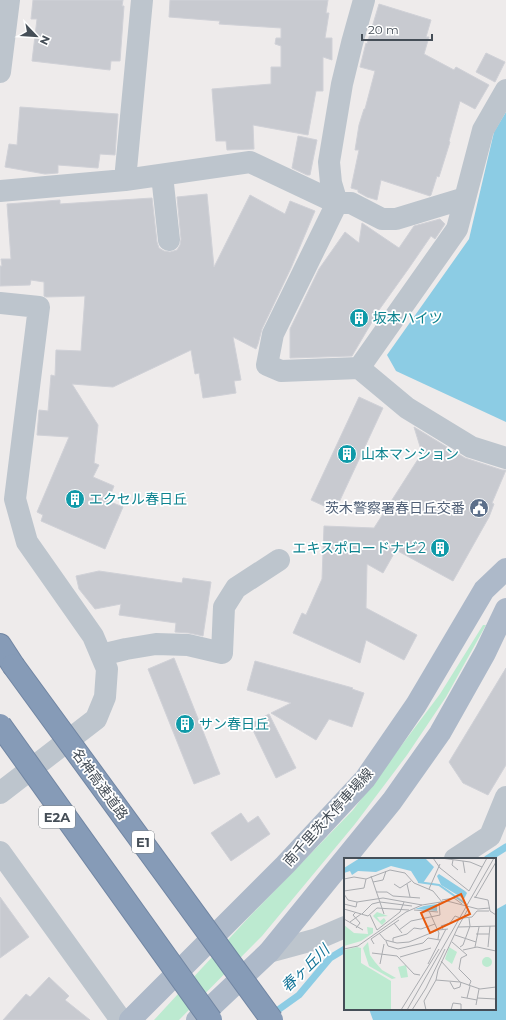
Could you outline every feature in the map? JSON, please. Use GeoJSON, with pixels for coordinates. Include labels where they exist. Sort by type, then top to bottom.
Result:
{"type":"FeatureCollection","features":[{"type":"Feature","properties":{"kind":"highway","name":"名神高速道路"},"geometry":{"type":"LineString","coordinates":[[0,645],[13,665],[272,1020]]}},
{"type":"Feature","properties":{"kind":"highway"},"geometry":{"type":"LineString","coordinates":[[0,725],[211,1020]]}},
{"type":"Feature","properties":{"kind":"highway","name":"E2A"},"geometry":{"type":"LineString","coordinates":[[0,748],[114,886]]}},
{"type":"Feature","properties":{"kind":"main road","name":"南千里茨木停車場線"},"geometry":{"type":"LineString","coordinates":[[130,1020],[285,865],[365,779],[416,705],[484,590],[506,569]]}},
{"type":"Feature","properties":{"kind":"main road"},"geometry":{"type":"LineString","coordinates":[[346,858],[392,801],[440,732],[485,653],[506,609]]}},
{"type":"Feature","properties":{"kind":"main road"},"geometry":{"type":"LineString","coordinates":[[197,1020],[269,952],[344,860]]}},
{"type":"Feature","properties":{"kind":"street"},"geometry":{"type":"LineString","coordinates":[[0,72],[9,0]]}},
{"type":"Feature","properties":{"kind":"street"},"geometry":{"type":"LineString","coordinates":[[125,180],[142,0]]}},
{"type":"Feature","properties":{"kind":"street"},"geometry":{"type":"LineString","coordinates":[[364,0],[342,84],[330,162],[331,183],[337,203],[273,334],[267,365],[281,371],[359,368],[408,408],[471,447],[506,458]]}},
{"type":"Feature","properties":{"kind":"street"},"geometry":{"type":"LineString","coordinates":[[359,368],[457,229],[483,130],[506,90]]}},
{"type":"Feature","properties":{"kind":"street"},"geometry":{"type":"LineString","coordinates":[[0,192],[125,180],[250,162],[337,203],[351,202],[382,219],[396,219],[465,198]]}},
{"type":"Feature","properties":{"kind":"street"},"geometry":{"type":"LineString","coordinates":[[162,175],[169,240]]}},
{"type":"Feature","properties":{"kind":"street"},"geometry":{"type":"LineString","coordinates":[[0,303],[39,307],[15,499],[27,542],[93,636],[107,669],[105,697],[96,719],[0,793]]}},
{"type":"Feature","properties":{"kind":"street"},"geometry":{"type":"LineString","coordinates":[[101,655],[156,644],[188,645],[222,652],[224,607],[236,588],[279,560]]}},
{"type":"Feature","properties":{"kind":"street"},"geometry":{"type":"LineString","coordinates":[[457,858],[490,836],[506,797]]}},
{"type":"Feature","properties":{"kind":"street"},"geometry":{"type":"LineString","coordinates":[[0,852],[121,1020]]}},
{"type":"Feature","properties":{"kind":"street"},"geometry":{"type":"LineString","coordinates":[[269,952],[317,939],[344,927]]}},
{"type":"Feature","properties":{"kind":"green space"},"geometry":{"type":"Polygon","coordinates":[[[483,625],[486,625],[446,697],[407,755],[355,824],[262,936],[179,1020],[154,1020],[250,916],[353,810],[440,694],[483,625]]]}},
{"type":"Feature","properties":{"kind":"water"},"geometry":{"type":"Polygon","coordinates":[[[506,112],[506,422],[396,371],[387,355],[469,239],[494,132],[506,112]]]}},
{"type":"Feature","properties":{"kind":"water"},"geometry":{"type":"Polygon","coordinates":[[[506,904],[506,1020],[373,1020],[369,1010],[496,1010],[496,909],[506,904]]]}},
{"type":"Feature","properties":{"kind":"building"},"geometry":{"type":"Polygon","coordinates":[[[33,0],[123,0],[122,6],[124,6],[120,61],[111,61],[110,70],[32,61],[37,19],[31,19],[33,0]]]}},
{"type":"Feature","properties":{"kind":"building"},"geometry":{"type":"Polygon","coordinates":[[[170,0],[328,0],[326,13],[329,13],[325,38],[332,38],[332,60],[323,57],[323,91],[316,91],[308,135],[253,125],[254,149],[227,150],[226,141],[216,141],[212,89],[271,84],[271,67],[281,67],[281,46],[275,44],[276,38],[281,38],[281,28],[219,24],[220,21],[169,17],[170,0]]]}},
{"type":"Feature","properties":{"kind":"building"},"geometry":{"type":"Polygon","coordinates":[[[379,4],[431,20],[426,37],[429,37],[424,54],[454,70],[456,67],[489,85],[475,109],[460,101],[449,141],[450,142],[439,177],[437,176],[430,196],[381,180],[377,200],[367,197],[358,192],[358,190],[351,188],[359,150],[355,150],[359,125],[365,109],[375,71],[360,67],[379,4]]]}},
{"type":"Feature","properties":{"kind":"building"},"geometry":{"type":"Polygon","coordinates":[[[486,53],[505,62],[495,82],[476,72],[486,53]]]}},
{"type":"Feature","properties":{"kind":"building"},"geometry":{"type":"Polygon","coordinates":[[[20,107],[118,114],[115,155],[100,154],[98,168],[58,165],[58,173],[45,174],[5,167],[9,144],[17,145],[20,107]]]}},
{"type":"Feature","properties":{"kind":"building"},"geometry":{"type":"Polygon","coordinates":[[[298,136],[317,140],[310,175],[292,168],[298,136]]]}},
{"type":"Feature","properties":{"kind":"building"},"geometry":{"type":"Polygon","coordinates":[[[207,194],[214,267],[250,195],[285,214],[290,201],[315,211],[291,268],[262,329],[256,349],[233,337],[241,380],[234,381],[236,393],[203,398],[199,373],[195,374],[191,350],[113,387],[72,384],[98,425],[94,463],[99,465],[93,477],[114,486],[108,501],[123,507],[105,549],[41,521],[43,515],[37,512],[69,437],[37,435],[39,410],[48,411],[51,375],[55,376],[56,350],[81,351],[85,296],[46,297],[44,296],[44,282],[31,280],[30,285],[0,286],[0,266],[2,266],[1,259],[11,259],[7,204],[60,200],[60,204],[152,198],[159,248],[170,252],[177,250],[181,239],[177,197],[207,194]]]}},
{"type":"Feature","properties":{"kind":"building"},"geometry":{"type":"Polygon","coordinates":[[[440,219],[445,224],[435,239],[431,236],[379,310],[352,356],[290,358],[290,329],[319,269],[345,232],[359,243],[362,223],[399,248],[414,226],[440,219]]]}},
{"type":"Feature","properties":{"kind":"building","name":"山本マンション"},"geometry":{"type":"Polygon","coordinates":[[[359,397],[383,408],[335,511],[311,500],[359,397]]]}},
{"type":"Feature","properties":{"kind":"building"},"geometry":{"type":"Polygon","coordinates":[[[414,427],[465,458],[506,470],[492,503],[494,504],[489,517],[453,581],[396,550],[383,573],[367,564],[366,608],[417,635],[404,660],[366,640],[360,663],[293,633],[302,613],[306,615],[322,579],[324,526],[374,528],[422,453],[414,427]]]}},
{"type":"Feature","properties":{"kind":"building"},"geometry":{"type":"Polygon","coordinates":[[[99,571],[182,583],[183,578],[211,582],[203,636],[175,632],[176,623],[119,615],[121,604],[95,609],[79,589],[76,576],[99,571]]]}},
{"type":"Feature","properties":{"kind":"building","name":"サン春日丘"},"geometry":{"type":"Polygon","coordinates":[[[174,658],[220,774],[194,784],[148,669],[174,658]]]}},
{"type":"Feature","properties":{"kind":"building"},"geometry":{"type":"Polygon","coordinates":[[[255,661],[353,688],[352,689],[364,693],[352,727],[329,719],[316,740],[271,713],[291,703],[247,690],[255,661]]]}},
{"type":"Feature","properties":{"kind":"building"},"geometry":{"type":"Polygon","coordinates":[[[506,668],[506,765],[488,795],[463,783],[449,762],[506,668]]]}},
{"type":"Feature","properties":{"kind":"building"},"geometry":{"type":"Polygon","coordinates":[[[269,714],[296,768],[276,778],[250,724],[269,714]]]}},
{"type":"Feature","properties":{"kind":"building"},"geometry":{"type":"Polygon","coordinates":[[[241,813],[248,823],[258,816],[270,834],[231,861],[211,833],[241,813]]]}},
{"type":"Feature","properties":{"kind":"building"},"geometry":{"type":"Polygon","coordinates":[[[0,897],[29,937],[0,958],[0,897]]]}},
{"type":"Feature","properties":{"kind":"building"},"geometry":{"type":"Polygon","coordinates":[[[49,977],[69,996],[65,1000],[90,1020],[3,1020],[26,994],[30,997],[49,977]]]}},
{"type":"Feature","properties":{"kind":"waterway","name":"春ヶ丘川"},"geometry":{"type":"LineString","coordinates":[[489,858],[506,847]]}},
{"type":"Feature","properties":{"kind":"waterway","name":"春ヶ丘川"},"geometry":{"type":"LineString","coordinates":[[271,1015],[299,995],[330,958],[344,950]]}},
{"type":"Feature","properties":{"kind":"place","name":"坂本ハイツ"},"geometry":{"type":"Point","coordinates":[359,318]}},
{"type":"Feature","properties":{"kind":"place","name":"山本マンション"},"geometry":{"type":"Point","coordinates":[347,454]}},
{"type":"Feature","properties":{"kind":"place","name":"エクセル春日丘"},"geometry":{"type":"Point","coordinates":[75,499]}},
{"type":"Feature","properties":{"kind":"place","name":"茨木警察署春日丘交番"},"geometry":{"type":"Point","coordinates":[479,508]}},
{"type":"Feature","properties":{"kind":"place","name":"エキスポロードナビ2"},"geometry":{"type":"Point","coordinates":[440,548]}},
{"type":"Feature","properties":{"kind":"place","name":"サン春日丘"},"geometry":{"type":"Point","coordinates":[185,724]}}]}
